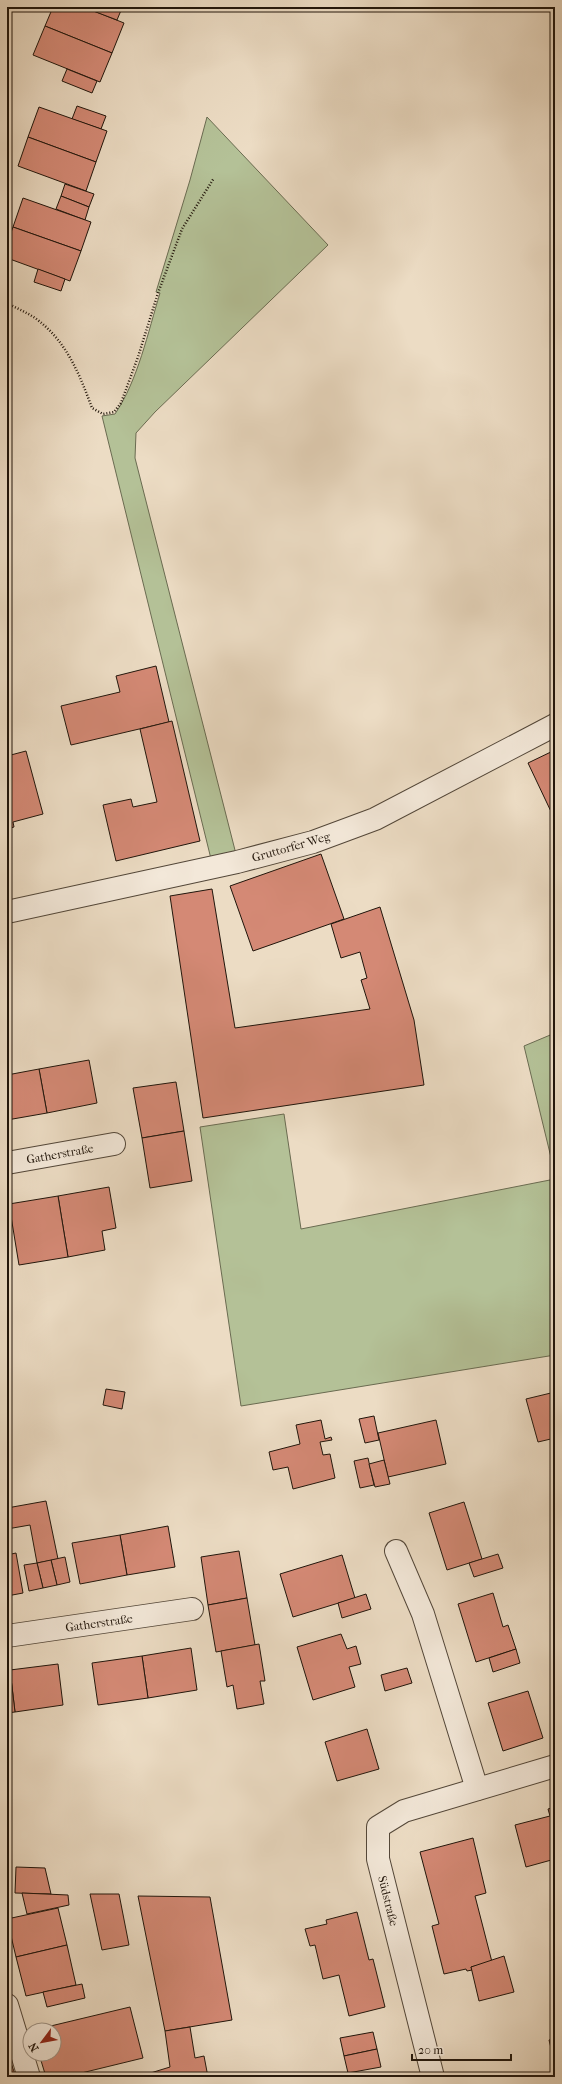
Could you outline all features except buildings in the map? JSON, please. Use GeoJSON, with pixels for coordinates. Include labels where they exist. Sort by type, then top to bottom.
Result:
{"type":"FeatureCollection","features":[{"type":"Feature","properties":{"kind":"street","name":"Gruttorfer Weg"},"geometry":{"type":"LineString","coordinates":[[7,912],[238,862],[313,842],[375,819],[555,726]]}},
{"type":"Feature","properties":{"kind":"street","name":"Gatherstraße"},"geometry":{"type":"LineString","coordinates":[[7,1164],[114,1144]]}},
{"type":"Feature","properties":{"kind":"street"},"geometry":{"type":"LineString","coordinates":[[396,1551],[423,1614],[477,1789]]}},
{"type":"Feature","properties":{"kind":"street","name":"Gatherstraße"},"geometry":{"type":"LineString","coordinates":[[7,1636],[192,1609]]}},
{"type":"Feature","properties":{"kind":"street","name":"Südstraße"},"geometry":{"type":"LineString","coordinates":[[433,2077],[378,1859],[378,1827],[404,1811],[555,1766]]}},
{"type":"Feature","properties":{"kind":"street"},"geometry":{"type":"LineString","coordinates":[[7,2005],[29,2077]]}},
{"type":"Feature","properties":{"kind":"path"},"geometry":{"type":"LineString","coordinates":[[7,303],[34,317],[55,336],[73,361],[92,408],[103,414],[114,412],[121,403],[158,293],[182,229],[214,178]]}},
{"type":"Feature","properties":{"kind":"green space"},"geometry":{"type":"Polygon","coordinates":[[[207,117],[328,245],[155,412],[136,433],[135,458],[237,858],[212,863],[102,416],[115,414],[123,401],[136,371],[160,293],[156,292],[190,180],[207,117]]]}},
{"type":"Feature","properties":{"kind":"green space"},"geometry":{"type":"Polygon","coordinates":[[[555,1033],[555,1174],[524,1046],[555,1033]]]}},
{"type":"Feature","properties":{"kind":"green space"},"geometry":{"type":"Polygon","coordinates":[[[284,1114],[301,1229],[555,1179],[555,1355],[241,1406],[200,1127],[284,1114]]]}}]}
